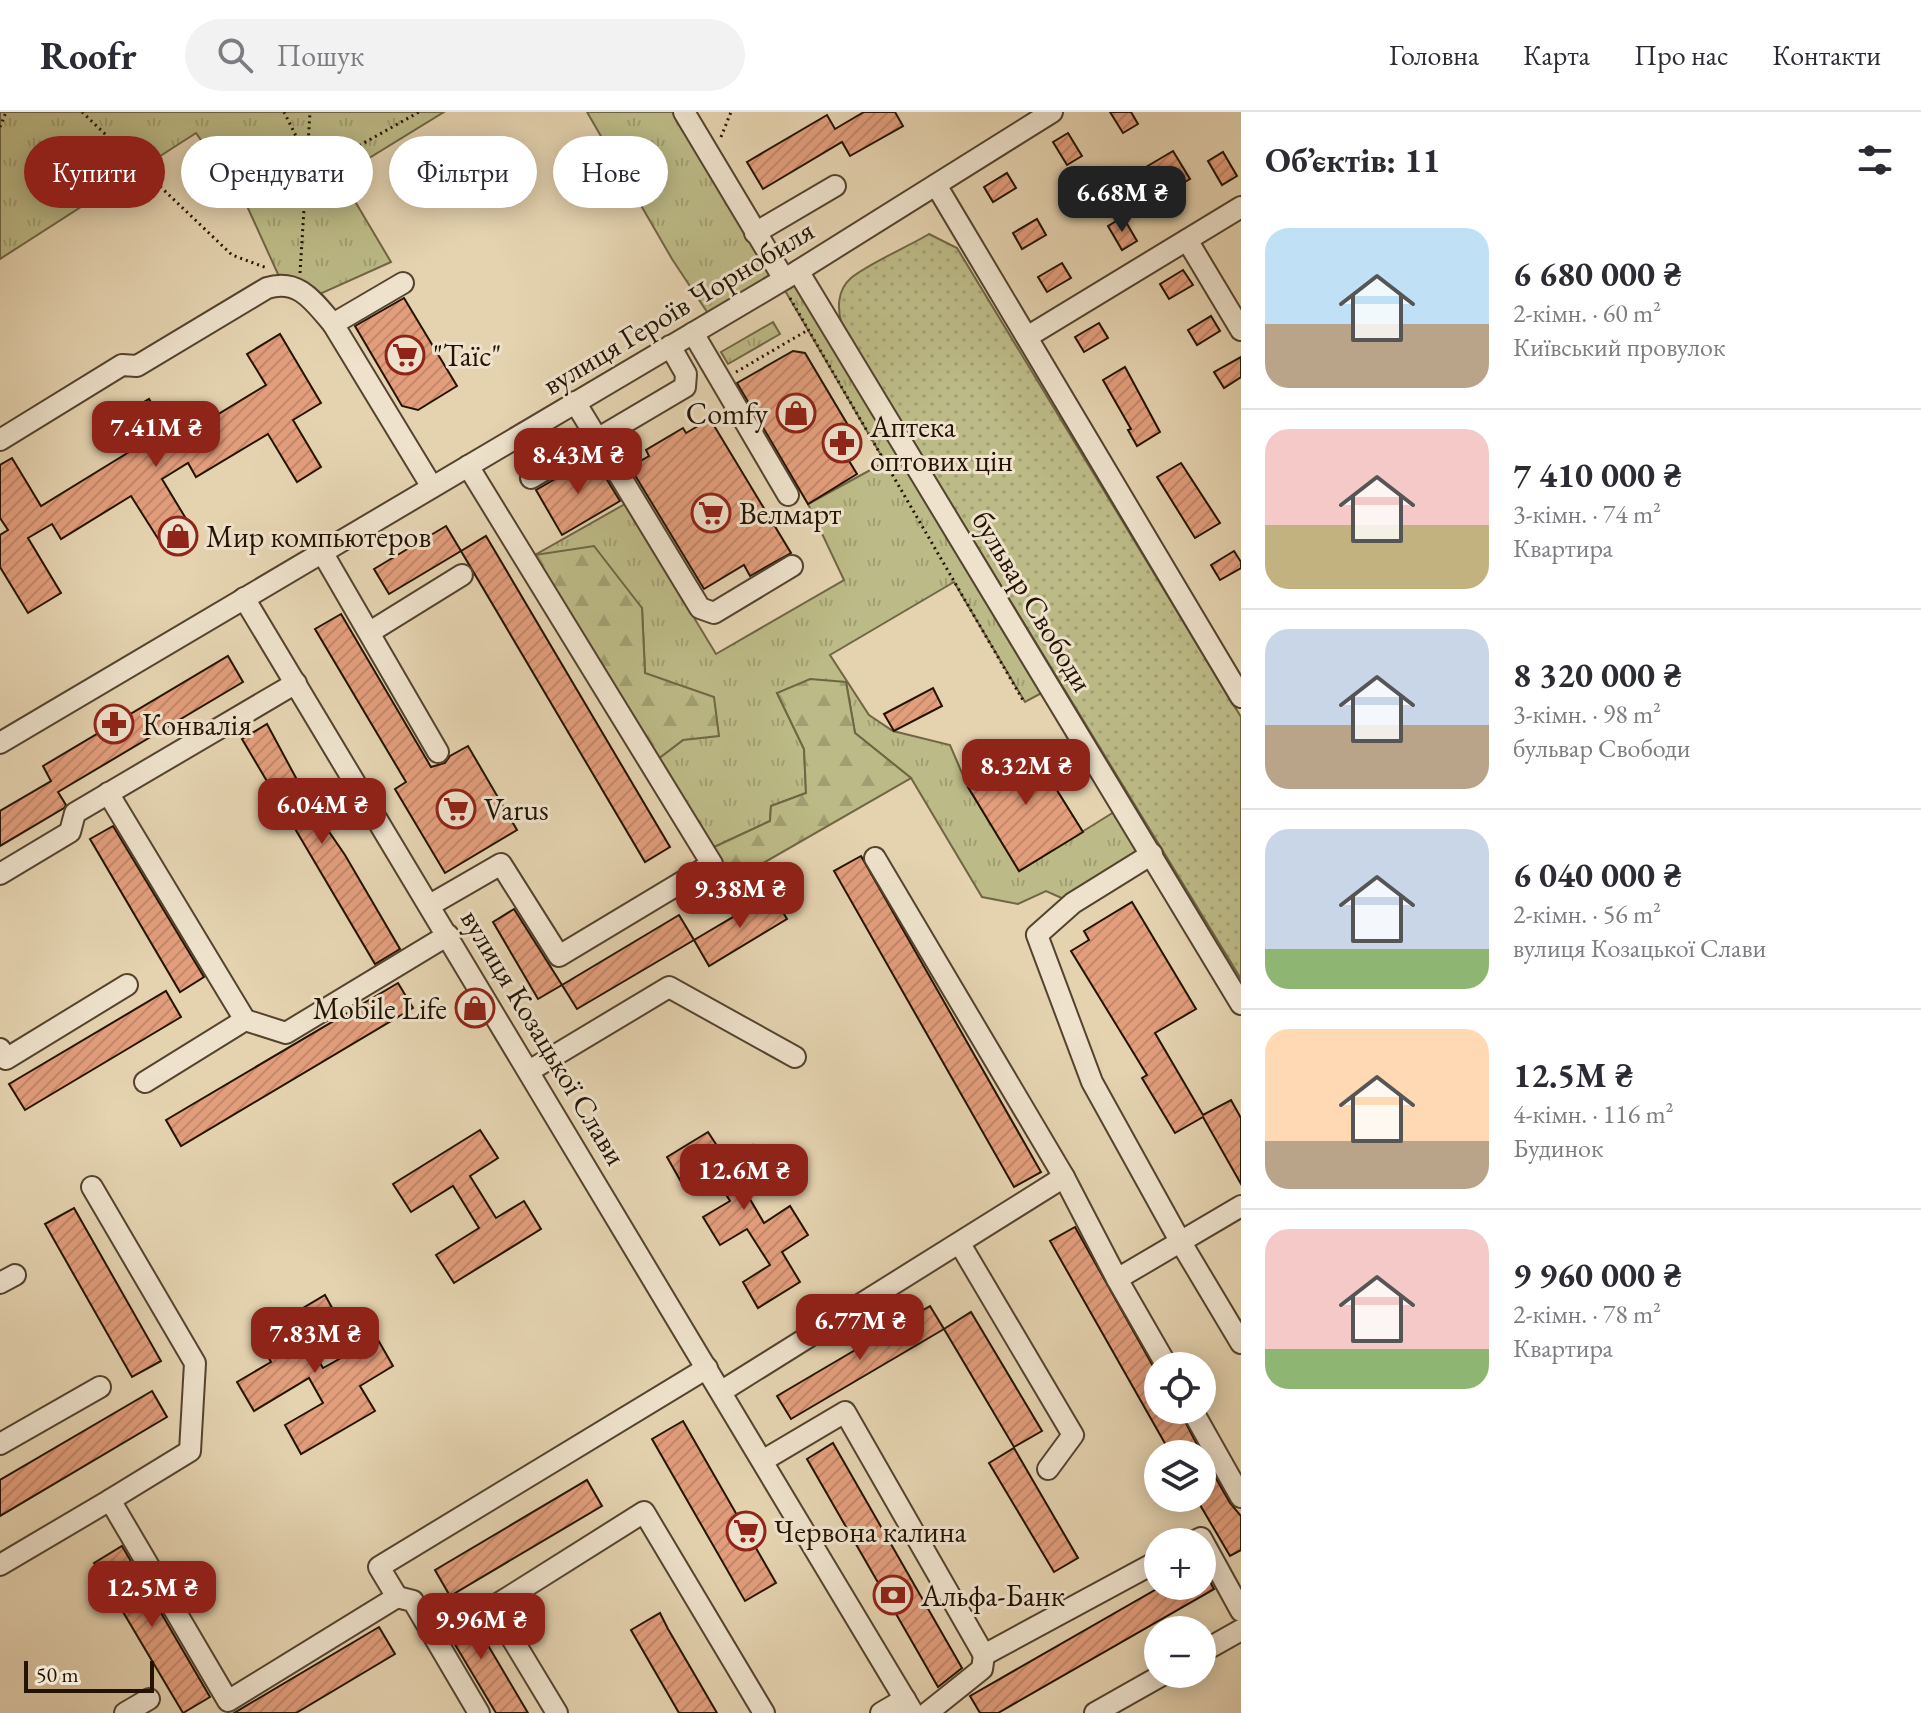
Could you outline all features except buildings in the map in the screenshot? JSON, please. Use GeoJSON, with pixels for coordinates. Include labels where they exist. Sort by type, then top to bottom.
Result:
{"type":"FeatureCollection","features":[{"type":"Feature","properties":{"kind":"street","name":"бульвар Свободи"},"geometry":{"type":"LineString","coordinates":[[684,112],[755,233],[787,277],[1152,854],[1241,1004]]}},
{"type":"Feature","properties":{"kind":"street","name":"вулиця Героїв Чорнобиля"},"geometry":{"type":"LineString","coordinates":[[0,743],[787,277],[1052,112]]}},
{"type":"Feature","properties":{"kind":"street"},"geometry":{"type":"LineString","coordinates":[[936,185],[1241,697]]}},
{"type":"Feature","properties":{"kind":"street"},"geometry":{"type":"LineString","coordinates":[[755,233],[835,186]]}},
{"type":"Feature","properties":{"kind":"street"},"geometry":{"type":"LineString","coordinates":[[1027,337],[1241,207]]}},
{"type":"Feature","properties":{"kind":"street"},"geometry":{"type":"LineString","coordinates":[[1187,240],[1241,330]]}},
{"type":"Feature","properties":{"kind":"street"},"geometry":{"type":"LineString","coordinates":[[0,440],[122,365],[137,366],[267,288],[282,283],[311,298],[333,324],[432,487]]}},
{"type":"Feature","properties":{"kind":"street"},"geometry":{"type":"LineString","coordinates":[[333,324],[403,283]]}},
{"type":"Feature","properties":{"kind":"street"},"geometry":{"type":"LineString","coordinates":[[693,333],[788,495]]}},
{"type":"Feature","properties":{"kind":"street"},"geometry":{"type":"LineString","coordinates":[[531,478],[685,387],[686,374],[670,346]]}},
{"type":"Feature","properties":{"kind":"street"},"geometry":{"type":"LineString","coordinates":[[575,402],[700,608],[714,613],[792,566]]}},
{"type":"Feature","properties":{"kind":"street"},"geometry":{"type":"LineString","coordinates":[[430,905],[501,864],[559,956],[712,864],[468,466]]}},
{"type":"Feature","properties":{"kind":"street"},"geometry":{"type":"LineString","coordinates":[[322,552],[438,752]]}},
{"type":"Feature","properties":{"kind":"street"},"geometry":{"type":"LineString","coordinates":[[370,632],[462,575]]}},
{"type":"Feature","properties":{"kind":"street","name":"вулиця Козацької Слави"},"geometry":{"type":"LineString","coordinates":[[244,598],[909,1706]]}},
{"type":"Feature","properties":{"kind":"street"},"geometry":{"type":"LineString","coordinates":[[0,874],[70,832],[75,813],[296,683]]}},
{"type":"Feature","properties":{"kind":"street"},"geometry":{"type":"LineString","coordinates":[[108,793],[245,1020],[286,1033],[448,935]]}},
{"type":"Feature","properties":{"kind":"street"},"geometry":{"type":"LineString","coordinates":[[1152,854],[1073,903],[1037,935],[1092,1082],[1180,1241],[1241,1343]]}},
{"type":"Feature","properties":{"kind":"street"},"geometry":{"type":"LineString","coordinates":[[875,858],[1064,1177],[1159,1352]]}},
{"type":"Feature","properties":{"kind":"street"},"geometry":{"type":"LineString","coordinates":[[0,1049],[6,1059],[127,985]]}},
{"type":"Feature","properties":{"kind":"street"},"geometry":{"type":"LineString","coordinates":[[529,1071],[669,987],[795,1057]]}},
{"type":"Feature","properties":{"kind":"street"},"geometry":{"type":"LineString","coordinates":[[145,1082],[245,1020]]}},
{"type":"Feature","properties":{"kind":"street"},"geometry":{"type":"LineString","coordinates":[[722,1391],[1064,1177]]}},
{"type":"Feature","properties":{"kind":"street"},"geometry":{"type":"LineString","coordinates":[[0,1565],[190,1451],[195,1363],[92,1187]]}},
{"type":"Feature","properties":{"kind":"street"},"geometry":{"type":"LineString","coordinates":[[1117,1279],[1241,1206]]}},
{"type":"Feature","properties":{"kind":"street"},"geometry":{"type":"LineString","coordinates":[[960,1244],[1073,1435],[1048,1469]]}},
{"type":"Feature","properties":{"kind":"street"},"geometry":{"type":"LineString","coordinates":[[479,1713],[413,1601],[397,1597],[379,1567],[707,1368]]}},
{"type":"Feature","properties":{"kind":"street"},"geometry":{"type":"LineString","coordinates":[[0,1444],[100,1387]]}},
{"type":"Feature","properties":{"kind":"street"},"geometry":{"type":"LineString","coordinates":[[764,1460],[845,1412],[984,1655],[982,1669],[927,1713]]}},
{"type":"Feature","properties":{"kind":"street"},"geometry":{"type":"LineString","coordinates":[[1200,1424],[1241,1497]]}},
{"type":"Feature","properties":{"kind":"street"},"geometry":{"type":"LineString","coordinates":[[110,1500],[228,1701],[397,1597]]}},
{"type":"Feature","properties":{"kind":"street"},"geometry":{"type":"LineString","coordinates":[[557,1713],[493,1607],[644,1512],[764,1713]]}},
{"type":"Feature","properties":{"kind":"street"},"geometry":{"type":"LineString","coordinates":[[1216,1565],[1241,1611]]}},
{"type":"Feature","properties":{"kind":"street"},"geometry":{"type":"LineString","coordinates":[[984,1655],[1144,1569]]}},
{"type":"Feature","properties":{"kind":"street"},"geometry":{"type":"LineString","coordinates":[[1216,1644],[1241,1630]]}},
{"type":"Feature","properties":{"kind":"street"},"geometry":{"type":"LineString","coordinates":[[1095,1713],[1144,1685]]}},
{"type":"Feature","properties":{"kind":"street"},"geometry":{"type":"LineString","coordinates":[[125,1713],[149,1699]]}},
{"type":"Feature","properties":{"kind":"street"},"geometry":{"type":"LineString","coordinates":[[881,1713],[909,1706]]}},
{"type":"Feature","properties":{"kind":"path"},"geometry":{"type":"LineString","coordinates":[[0,127],[6,112]]}},
{"type":"Feature","properties":{"kind":"path"},"geometry":{"type":"LineString","coordinates":[[82,112],[232,255],[273,270]]}},
{"type":"Feature","properties":{"kind":"path"},"geometry":{"type":"LineString","coordinates":[[284,112],[296,136]]}},
{"type":"Feature","properties":{"kind":"path"},"geometry":{"type":"LineString","coordinates":[[308,136],[310,112]]}},
{"type":"Feature","properties":{"kind":"path"},"geometry":{"type":"LineString","coordinates":[[373,138],[419,112]]}},
{"type":"Feature","properties":{"kind":"path"},"geometry":{"type":"LineString","coordinates":[[300,281],[304,208]]}},
{"type":"Feature","properties":{"kind":"path"},"geometry":{"type":"LineString","coordinates":[[787,277],[808,330],[1024,702]]}},
{"type":"Feature","properties":{"kind":"path"},"geometry":{"type":"LineString","coordinates":[[729,376],[808,330]]}},
{"type":"Feature","properties":{"kind":"green space"},"geometry":{"type":"Polygon","coordinates":[[[0,112],[444,112],[405,136],[389,136],[389,146],[373,156],[373,136],[198,136],[196,133],[181,136],[181,143],[165,153],[165,136],[24,136],[24,208],[79,208],[0,259],[0,112]]]}},
{"type":"Feature","properties":{"kind":"green space"},"geometry":{"type":"Polygon","coordinates":[[[587,112],[678,112],[779,281],[798,271],[1049,689],[1025,702],[954,582],[830,655],[869,715],[893,731],[950,745],[968,787],[1019,871],[1122,807],[1152,854],[1073,903],[1046,891],[1018,904],[982,897],[911,778],[855,733],[846,682],[777,693],[804,749],[806,793],[771,806],[770,821],[712,848],[658,759],[683,740],[645,673],[642,608],[535,555],[625,504],[716,654],[844,580],[808,504],[885,462],[780,282],[713,321],[643,208],[668,208],[668,136],[601,136],[587,112]]]}},
{"type":"Feature","properties":{"kind":"green space"},"geometry":{"type":"Polygon","coordinates":[[[248,208],[359,208],[391,262],[311,298],[282,283],[248,208]]]}},
{"type":"Feature","properties":{"kind":"green space"},"geometry":{"type":"Polygon","coordinates":[[[929,234],[957,248],[1241,717],[1241,979],[842,325],[839,300],[846,283],[868,267],[929,234]]]}},
{"type":"Feature","properties":{"kind":"green space"},"geometry":{"type":"Polygon","coordinates":[[[773,322],[780,334],[728,364],[721,352],[773,322]]]}},
{"type":"Feature","properties":{"kind":"green space"},"geometry":{"type":"Polygon","coordinates":[[[594,546],[642,608],[645,673],[714,697],[719,736],[683,740],[658,759],[535,555],[594,546]]]}},
{"type":"Feature","properties":{"kind":"green space"},"geometry":{"type":"Polygon","coordinates":[[[810,679],[846,682],[855,733],[911,778],[732,881],[712,848],[770,821],[771,806],[806,793],[804,749],[777,693],[810,679]]]}},
{"type":"Feature","properties":{"kind":"place","name":"\"Таїс\""},"geometry":{"type":"Point","coordinates":[405,355]}},
{"type":"Feature","properties":{"kind":"place","name":"Comfy"},"geometry":{"type":"Point","coordinates":[796,413]}},
{"type":"Feature","properties":{"kind":"place","name":"Аптека оптових цін"},"geometry":{"type":"Point","coordinates":[842,443]}},
{"type":"Feature","properties":{"kind":"place","name":"Велмарт"},"geometry":{"type":"Point","coordinates":[711,513]}},
{"type":"Feature","properties":{"kind":"place","name":"Мир компьютеров"},"geometry":{"type":"Point","coordinates":[178,536]}},
{"type":"Feature","properties":{"kind":"place","name":"Конвалія"},"geometry":{"type":"Point","coordinates":[114,724]}},
{"type":"Feature","properties":{"kind":"place","name":"Varus"},"geometry":{"type":"Point","coordinates":[456,809]}},
{"type":"Feature","properties":{"kind":"place","name":"Mobile Life"},"geometry":{"type":"Point","coordinates":[475,1008]}},
{"type":"Feature","properties":{"kind":"place","name":"Червона калина"},"geometry":{"type":"Point","coordinates":[746,1531]}},
{"type":"Feature","properties":{"kind":"place","name":"Альфа-Банк"},"geometry":{"type":"Point","coordinates":[893,1595]}}]}
